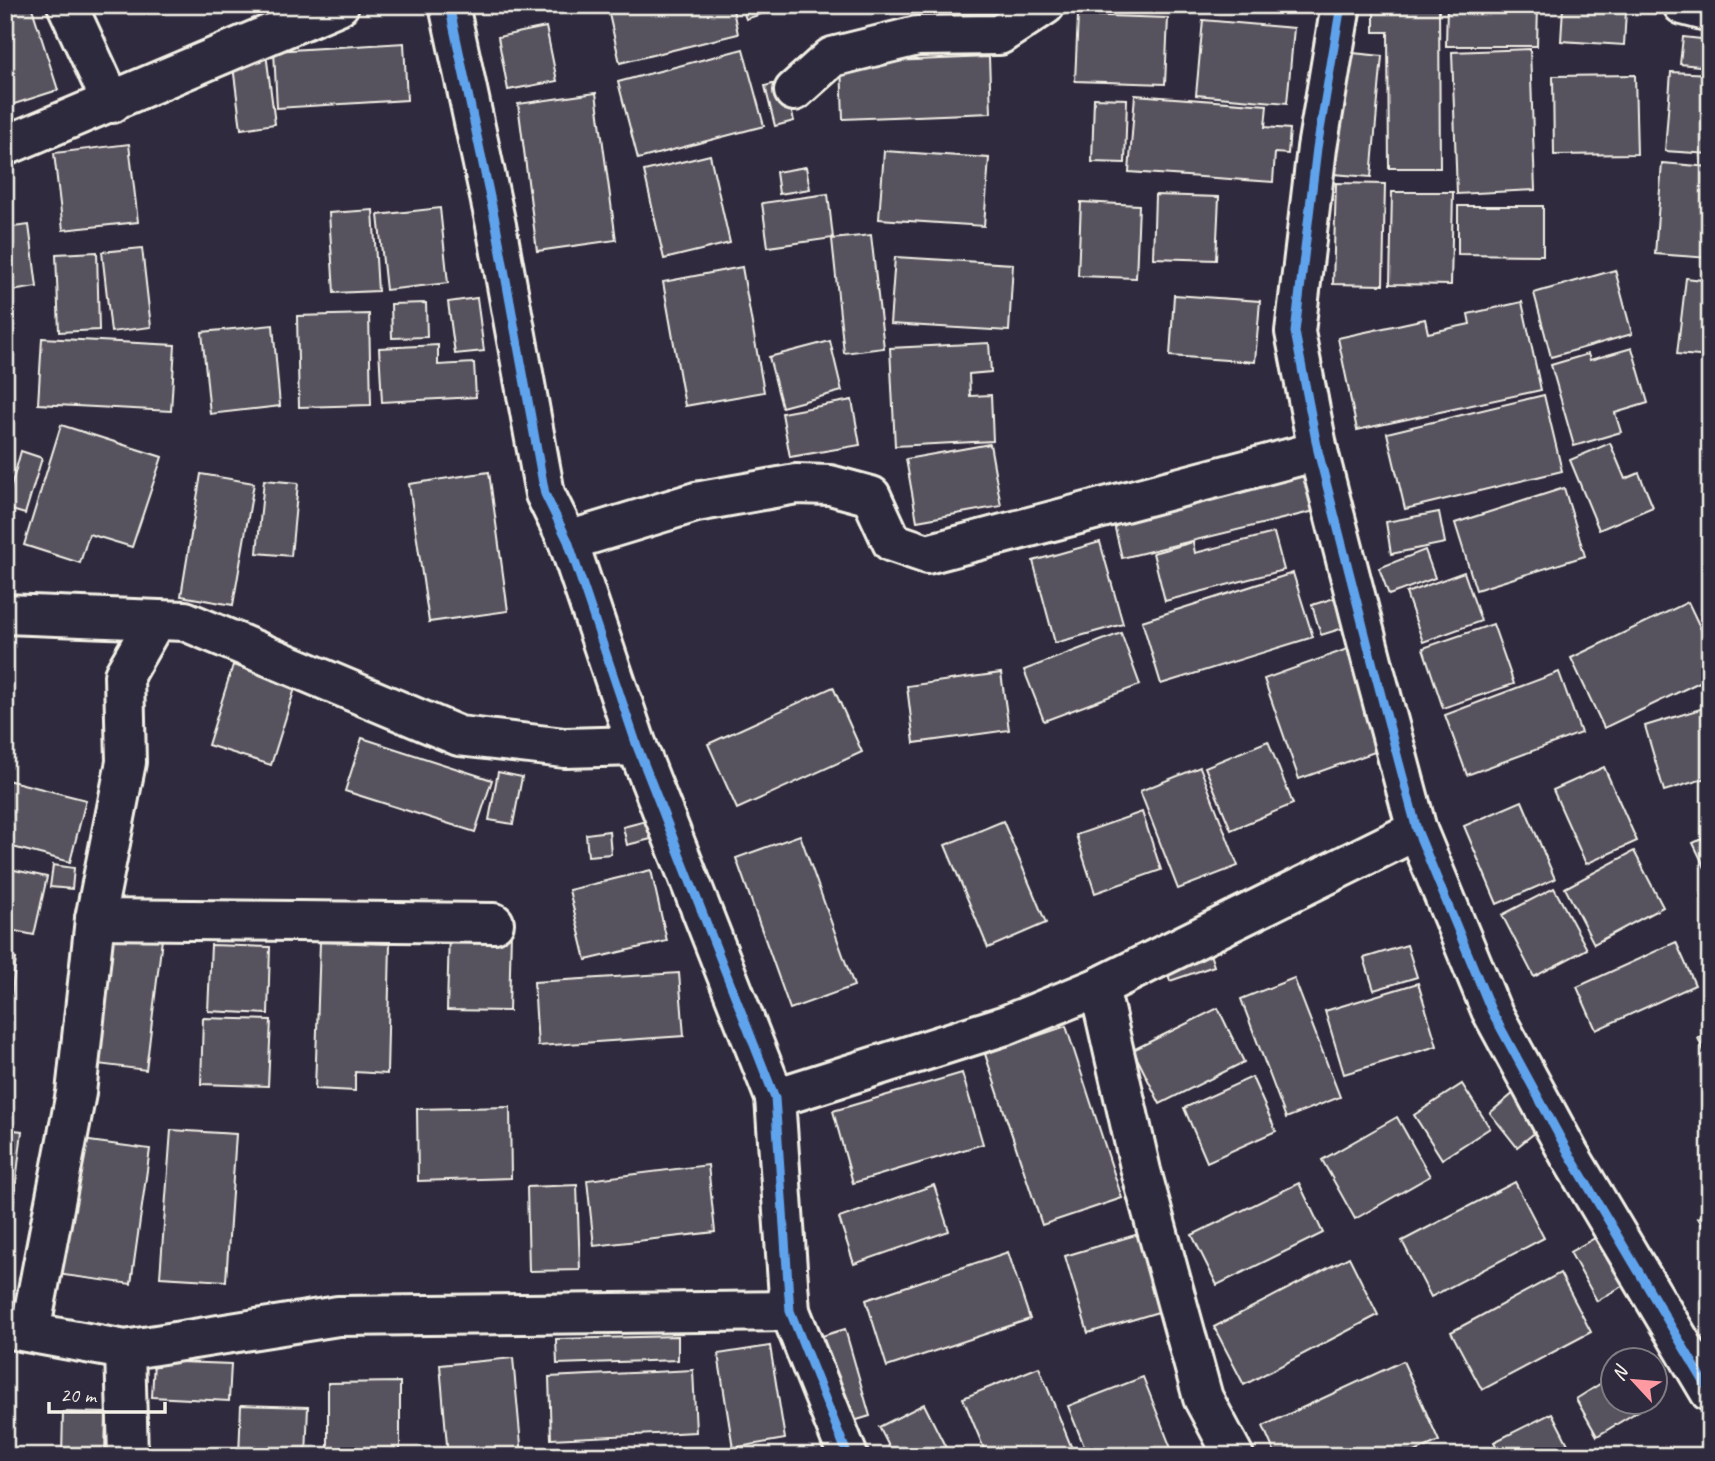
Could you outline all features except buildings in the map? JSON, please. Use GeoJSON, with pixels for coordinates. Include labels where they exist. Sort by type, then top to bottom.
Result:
{"type":"FeatureCollection","features":[{"type":"Feature","properties":{"kind":"street"},"geometry":{"type":"LineString","coordinates":[[67,5],[112,103]]}},
{"type":"Feature","properties":{"kind":"street"},"geometry":{"type":"LineString","coordinates":[[5,146],[339,5]]}},
{"type":"Feature","properties":{"kind":"street"},"geometry":{"type":"LineString","coordinates":[[449,5],[496,225],[545,494],[568,541],[637,746],[775,1098],[790,1311],[848,1456]]}},
{"type":"Feature","properties":{"kind":"street"},"geometry":{"type":"LineString","coordinates":[[794,91],[832,57],[917,36],[999,35],[1045,5]]}},
{"type":"Feature","properties":{"kind":"street"},"geometry":{"type":"LineString","coordinates":[[1341,5],[1317,148],[1295,332],[1318,451],[1417,830],[1491,1010],[1569,1154],[1710,1392]]}},
{"type":"Feature","properties":{"kind":"street"},"geometry":{"type":"LineString","coordinates":[[1683,5],[1710,12]]}},
{"type":"Feature","properties":{"kind":"street"},"geometry":{"type":"LineString","coordinates":[[568,541],[696,502],[796,484],[830,485],[871,496],[892,542],[928,554],[1318,451]]}},
{"type":"Feature","properties":{"kind":"street"},"geometry":{"type":"LineString","coordinates":[[5,614],[184,621],[460,736],[565,748],[637,746]]}},
{"type":"Feature","properties":{"kind":"street"},"geometry":{"type":"LineString","coordinates":[[155,621],[124,675],[125,762],[95,919],[76,1093],[18,1330],[125,1350],[338,1316],[790,1311]]}},
{"type":"Feature","properties":{"kind":"street"},"geometry":{"type":"LineString","coordinates":[[775,1098],[1006,1025],[1099,988],[1417,830]]}},
{"type":"Feature","properties":{"kind":"street"},"geometry":{"type":"LineString","coordinates":[[95,919],[494,923]]}},
{"type":"Feature","properties":{"kind":"street"},"geometry":{"type":"LineString","coordinates":[[1099,988],[1141,1171],[1203,1398],[1234,1456]]}},
{"type":"Feature","properties":{"kind":"street"},"geometry":{"type":"LineString","coordinates":[[125,1350],[128,1456]]}},
{"type":"Feature","properties":{"kind":"cycle path"},"geometry":{"type":"LineString","coordinates":[[449,5],[496,225],[545,494],[568,541],[637,746],[775,1098],[790,1311],[848,1456]]}},
{"type":"Feature","properties":{"kind":"cycle path"},"geometry":{"type":"LineString","coordinates":[[1341,5],[1317,148],[1295,332],[1318,451],[1373,665],[1417,830],[1491,1010],[1569,1154],[1710,1392]]}}]}
